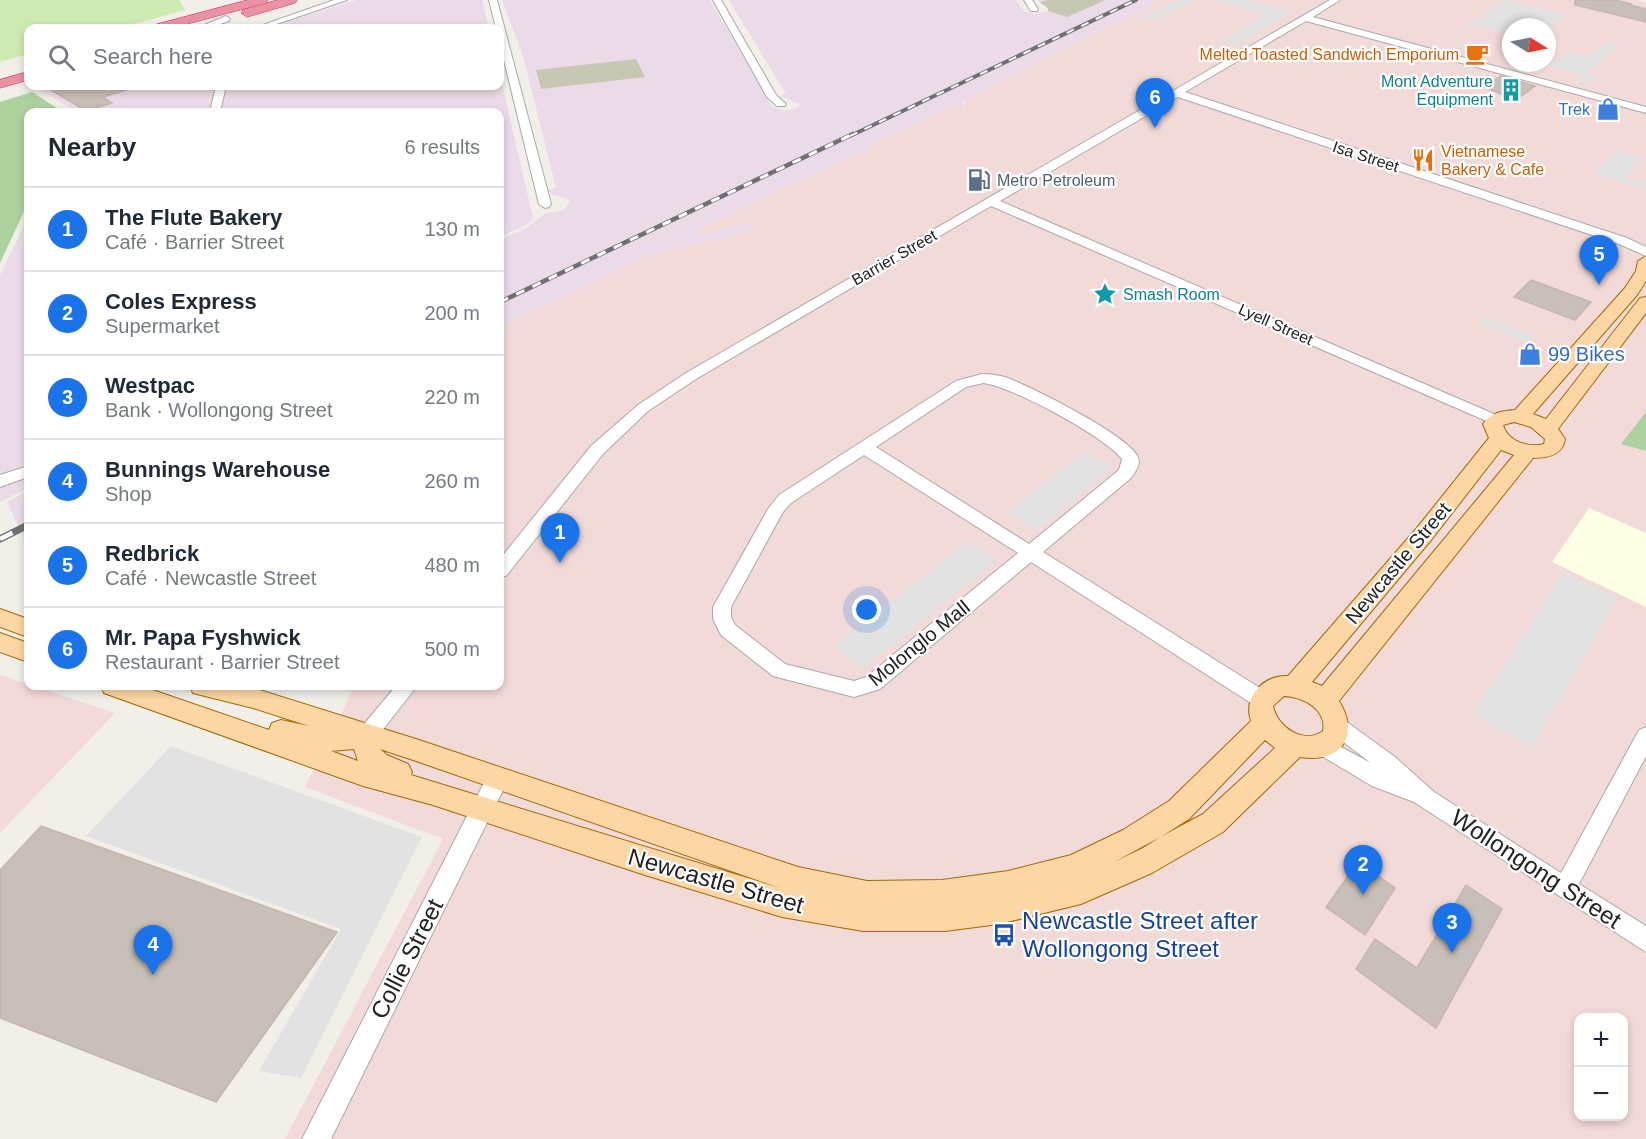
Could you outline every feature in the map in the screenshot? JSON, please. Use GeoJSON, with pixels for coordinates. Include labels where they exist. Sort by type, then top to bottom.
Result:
{"type":"FeatureCollection","features":[{"type":"Feature","properties":{"kind":"highway"},"geometry":{"type":"LineString","coordinates":[[175,24],[262,0]]}},
{"type":"Feature","properties":{"kind":"highway"},"geometry":{"type":"LineString","coordinates":[[207,24],[291,0]]}},
{"type":"Feature","properties":{"kind":"highway"},"geometry":{"type":"LineString","coordinates":[[0,74],[24,67]]}},
{"type":"Feature","properties":{"kind":"highway"},"geometry":{"type":"LineString","coordinates":[[0,84],[24,77]]}},
{"type":"Feature","properties":{"kind":"main road"},"geometry":{"type":"LineString","coordinates":[[1520,417],[1631,291],[1644,271],[1646,261]]}},
{"type":"Feature","properties":{"kind":"main road"},"geometry":{"type":"LineString","coordinates":[[1548,429],[1646,302]]}},
{"type":"Feature","properties":{"kind":"main road"},"geometry":{"type":"LineString","coordinates":[[1509,416],[1520,417],[1536,421],[1548,429],[1556,439],[1554,447],[1544,452],[1528,451],[1512,446],[1498,429],[1509,416]]}},
{"type":"Feature","properties":{"kind":"main road","name":"Newcastle Street"},"geometry":{"type":"LineString","coordinates":[[1294,686],[1424,534],[1498,429]]}},
{"type":"Feature","properties":{"kind":"main road","name":"Newcastle Street"},"geometry":{"type":"LineString","coordinates":[[1324,701],[1528,451]]}},
{"type":"Feature","properties":{"kind":"main road"},"geometry":{"type":"LineString","coordinates":[[0,618],[24,627]]}},
{"type":"Feature","properties":{"kind":"main road"},"geometry":{"type":"LineString","coordinates":[[0,642],[24,651]]}},
{"type":"Feature","properties":{"kind":"main road"},"geometry":{"type":"LineString","coordinates":[[1280,686],[1294,686],[1310,691],[1324,701],[1336,717],[1318,739],[1273,732],[1263,711],[1268,691],[1280,686]]}},
{"type":"Feature","properties":{"kind":"main road","name":"Newcastle Street"},"geometry":{"type":"LineString","coordinates":[[124,690],[363,774],[433,793],[782,903],[863,917],[945,917],[999,910],[1071,894],[1142,864],[1213,824],[1318,739]]}},
{"type":"Feature","properties":{"kind":"main road","name":"Newcastle Street"},"geometry":{"type":"LineString","coordinates":[[218,690],[253,698],[498,778],[798,881],[867,895],[942,894],[1008,885],[1075,867],[1132,839],[1179,810],[1263,711]]}},
{"type":"Feature","properties":{"kind":"main road"},"geometry":{"type":"LineString","coordinates":[[202,718],[237,722],[324,742],[345,741],[367,735],[368,757],[419,782],[433,793]]}},
{"type":"Feature","properties":{"kind":"street"},"geometry":{"type":"LineString","coordinates":[[270,24],[343,0]]}},
{"type":"Feature","properties":{"kind":"street"},"geometry":{"type":"LineString","coordinates":[[493,0],[499,24]]}},
{"type":"Feature","properties":{"kind":"street"},"geometry":{"type":"LineString","coordinates":[[717,0],[772,97],[781,104]]}},
{"type":"Feature","properties":{"kind":"street"},"geometry":{"type":"LineString","coordinates":[[1028,0],[1034,9]]}},
{"type":"Feature","properties":{"kind":"street","name":"Barrier Street"},"geometry":{"type":"LineString","coordinates":[[504,566],[597,450],[643,408],[691,376],[1336,0]]}},
{"type":"Feature","properties":{"kind":"street"},"geometry":{"type":"LineString","coordinates":[[1305,18],[1646,110]]}},
{"type":"Feature","properties":{"kind":"street"},"geometry":{"type":"LineString","coordinates":[[212,24],[226,19]]}},
{"type":"Feature","properties":{"kind":"street"},"geometry":{"type":"LineString","coordinates":[[504,43],[545,204]]}},
{"type":"Feature","properties":{"kind":"street"},"geometry":{"type":"LineString","coordinates":[[216,108],[220,90]]}},
{"type":"Feature","properties":{"kind":"street","name":"Isa Street"},"geometry":{"type":"LineString","coordinates":[[1176,93],[1623,241],[1646,252]]}},
{"type":"Feature","properties":{"kind":"street","name":"Lyell Street"},"geometry":{"type":"LineString","coordinates":[[990,201],[1498,429]]}},
{"type":"Feature","properties":{"kind":"street","name":"Isa Street"},"geometry":{"type":"LineString","coordinates":[[1623,241],[1646,245]]}},
{"type":"Feature","properties":{"kind":"street","name":"Molonglo Mall"},"geometry":{"type":"LineString","coordinates":[[982,378],[999,380],[1011,385],[1107,437],[1131,459],[1131,467],[1125,474],[1030,552],[873,683],[863,688],[843,687],[780,670],[766,662],[723,624],[720,614],[776,509],[785,499],[961,384],[982,378]]}},
{"type":"Feature","properties":{"kind":"street"},"geometry":{"type":"LineString","coordinates":[[864,447],[1030,552],[1263,711]]}},
{"type":"Feature","properties":{"kind":"street"},"geometry":{"type":"LineString","coordinates":[[0,481],[24,472]]}},
{"type":"Feature","properties":{"kind":"street"},"geometry":{"type":"LineString","coordinates":[[367,735],[404,690]]}},
{"type":"Feature","properties":{"kind":"street"},"geometry":{"type":"LineString","coordinates":[[1565,888],[1646,736]]}},
{"type":"Feature","properties":{"kind":"street","name":"Wollongong Street"},"geometry":{"type":"LineString","coordinates":[[1318,739],[1380,779],[1426,799],[1646,940]]}},
{"type":"Feature","properties":{"kind":"street","name":"Collie Street"},"geometry":{"type":"LineString","coordinates":[[316,1139],[498,778]]}},
{"type":"Feature","properties":{"kind":"shaded area"},"geometry":{"type":"Polygon","coordinates":[[[356,0],[482,0],[488,24],[280,24],[356,0]]]}},
{"type":"Feature","properties":{"kind":"shaded area"},"geometry":{"type":"Polygon","coordinates":[[[502,0],[710,0],[772,107],[787,111],[796,109],[800,104],[779,96],[786,94],[729,0],[1015,0],[1024,11],[1037,14],[1049,10],[1037,0],[1161,0],[963,100],[965,109],[956,105],[866,147],[870,150],[695,230],[702,235],[744,223],[758,230],[645,256],[504,325],[504,238],[528,227],[546,213],[564,210],[570,202],[547,190],[556,188],[523,56],[502,0]]]}},
{"type":"Feature","properties":{"kind":"shaded area"},"geometry":{"type":"Polygon","coordinates":[[[1106,0],[1067,17],[1048,11],[1048,8],[1040,2],[1106,0]]]}},
{"type":"Feature","properties":{"kind":"shaded area"},"geometry":{"type":"Polygon","coordinates":[[[1161,0],[1637,0],[1646,3],[1646,1139],[285,1139],[443,839],[305,787],[352,691],[349,690],[504,690],[504,325],[645,256],[756,230],[744,223],[702,235],[695,230],[870,150],[865,147],[956,105],[965,109],[965,102],[962,100],[1161,0]]]}},
{"type":"Feature","properties":{"kind":"shaded area"},"geometry":{"type":"Polygon","coordinates":[[[1178,0],[1196,0],[1152,21],[1138,19],[1178,0]]]}},
{"type":"Feature","properties":{"kind":"shaded area"},"geometry":{"type":"Polygon","coordinates":[[[1214,0],[1248,0],[1292,11],[1238,45],[1222,42],[1266,14],[1214,0]]]}},
{"type":"Feature","properties":{"kind":"shaded area"},"geometry":{"type":"Polygon","coordinates":[[[1505,0],[1567,15],[1556,23],[1556,18],[1502,18],[1502,33],[1467,23],[1505,0]]]}},
{"type":"Feature","properties":{"kind":"shaded area"},"geometry":{"type":"Polygon","coordinates":[[[1609,41],[1619,44],[1587,72],[1595,78],[1589,84],[1575,80],[1581,74],[1556,67],[1556,60],[1569,51],[1589,56],[1609,41]]]}},
{"type":"Feature","properties":{"kind":"shaded area"},"geometry":{"type":"Polygon","coordinates":[[[636,59],[645,77],[541,89],[536,70],[636,59]]]}},
{"type":"Feature","properties":{"kind":"shaded area"},"geometry":{"type":"Polygon","coordinates":[[[41,90],[503,90],[533,218],[528,224],[504,235],[504,108],[70,108],[41,90]]]}},
{"type":"Feature","properties":{"kind":"shaded area"},"geometry":{"type":"Polygon","coordinates":[[[1616,151],[1643,159],[1626,178],[1646,186],[1646,190],[1593,173],[1616,151]]]}},
{"type":"Feature","properties":{"kind":"shaded area"},"geometry":{"type":"Polygon","coordinates":[[[24,225],[24,490],[0,502],[0,275],[24,225]]]}},
{"type":"Feature","properties":{"kind":"shaded area"},"geometry":{"type":"Polygon","coordinates":[[[1484,317],[1536,337],[1529,343],[1478,323],[1484,317]]]}},
{"type":"Feature","properties":{"kind":"shaded area"},"geometry":{"type":"Polygon","coordinates":[[[1084,451],[1113,467],[1036,530],[1007,512],[1084,451]]]}},
{"type":"Feature","properties":{"kind":"shaded area"},"geometry":{"type":"Polygon","coordinates":[[[24,493],[24,538],[7,502],[24,493]]]}},
{"type":"Feature","properties":{"kind":"shaded area"},"geometry":{"type":"Polygon","coordinates":[[[1589,508],[1646,533],[1646,607],[1552,562],[1589,508]]]}},
{"type":"Feature","properties":{"kind":"shaded area"},"geometry":{"type":"Polygon","coordinates":[[[968,541],[997,560],[863,669],[834,646],[968,541]]]}},
{"type":"Feature","properties":{"kind":"shaded area"},"geometry":{"type":"Polygon","coordinates":[[[1563,572],[1618,598],[1532,748],[1472,714],[1563,572]]]}},
{"type":"Feature","properties":{"kind":"shaded area"},"geometry":{"type":"Polygon","coordinates":[[[0,675],[24,683],[24,690],[45,690],[115,713],[0,833],[0,675]]]}},
{"type":"Feature","properties":{"kind":"shaded area"},"geometry":{"type":"Polygon","coordinates":[[[171,746],[422,837],[301,1078],[259,1071],[341,929],[86,836],[171,746]]]}},
{"type":"Feature","properties":{"kind":"green space"},"geometry":{"type":"Polygon","coordinates":[[[0,0],[179,0],[185,10],[134,24],[24,24],[24,55],[0,62],[0,0]]]}},
{"type":"Feature","properties":{"kind":"green space"},"geometry":{"type":"Polygon","coordinates":[[[32,92],[57,108],[24,108],[24,212],[0,263],[0,102],[32,92]]]}},
{"type":"Feature","properties":{"kind":"green space"},"geometry":{"type":"Polygon","coordinates":[[[1646,412],[1646,451],[1621,444],[1646,412]]]}},
{"type":"Feature","properties":{"kind":"building"},"geometry":{"type":"Polygon","coordinates":[[[1575,0],[1615,0],[1631,4],[1646,9],[1646,22],[1575,5],[1575,0]]]}},
{"type":"Feature","properties":{"kind":"building","name":"Mont Adventure Equipment"},"geometry":{"type":"Polygon","coordinates":[[[1501,76],[1535,86],[1516,100],[1484,87],[1501,76]]]}},
{"type":"Feature","properties":{"kind":"building"},"geometry":{"type":"Polygon","coordinates":[[[51,90],[127,90],[103,97],[112,103],[96,108],[81,108],[51,90]]]}},
{"type":"Feature","properties":{"kind":"building"},"geometry":{"type":"Polygon","coordinates":[[[1531,280],[1591,302],[1575,320],[1514,297],[1531,280]]]}},
{"type":"Feature","properties":{"kind":"building"},"geometry":{"type":"Polygon","coordinates":[[[41,826],[337,932],[216,1102],[0,1018],[0,870],[41,826]]]}},
{"type":"Feature","properties":{"kind":"building"},"geometry":{"type":"Polygon","coordinates":[[[1358,862],[1395,888],[1365,935],[1326,907],[1358,862]]]}},
{"type":"Feature","properties":{"kind":"building"},"geometry":{"type":"Polygon","coordinates":[[[1466,885],[1502,909],[1436,1028],[1356,969],[1375,939],[1417,968],[1466,885]]]}},
{"type":"Feature","properties":{"kind":"railway"},"geometry":{"type":"LineString","coordinates":[[850,136],[1136,0]]}},
{"type":"Feature","properties":{"kind":"railway"},"geometry":{"type":"LineString","coordinates":[[504,300],[853,134]]}},
{"type":"Feature","properties":{"kind":"railway"},"geometry":{"type":"LineString","coordinates":[[0,539],[24,527]]}},
{"type":"Feature","properties":{"kind":"place","name":"Melted Toasted Sandwich Emporium"},"geometry":{"type":"Point","coordinates":[1477,54]}},
{"type":"Feature","properties":{"kind":"place","name":"Mont Adventure Equipment"},"geometry":{"type":"Point","coordinates":[1511,90]}},
{"type":"Feature","properties":{"kind":"place","name":"Trek"},"geometry":{"type":"Point","coordinates":[1608,109]}},
{"type":"Feature","properties":{"kind":"place","name":"Mr. Papa Fyshwick"},"geometry":{"type":"Point","coordinates":[1155,128]}},
{"type":"Feature","properties":{"kind":"place","name":"Vietnamese Bakery & Cafe"},"geometry":{"type":"Point","coordinates":[1423,160]}},
{"type":"Feature","properties":{"kind":"place","name":"Metro Petroleum"},"geometry":{"type":"Point","coordinates":[979,180]}},
{"type":"Feature","properties":{"kind":"place","name":"Redbrick"},"geometry":{"type":"Point","coordinates":[1599,285]}},
{"type":"Feature","properties":{"kind":"place","name":"Smash Room"},"geometry":{"type":"Point","coordinates":[1105,294]}},
{"type":"Feature","properties":{"kind":"place","name":"99 Bikes"},"geometry":{"type":"Point","coordinates":[1530,354]}},
{"type":"Feature","properties":{"kind":"place","name":"The Flute Bakery"},"geometry":{"type":"Point","coordinates":[560,563]}},
{"type":"Feature","properties":{"kind":"place","name":"Coles Express"},"geometry":{"type":"Point","coordinates":[1363,895]}},
{"type":"Feature","properties":{"kind":"place","name":"Newcastle Street after Wollongong Street"},"geometry":{"type":"Point","coordinates":[1004,935]}},
{"type":"Feature","properties":{"kind":"place","name":"Westpac"},"geometry":{"type":"Point","coordinates":[1452,953]}},
{"type":"Feature","properties":{"kind":"place","name":"Bunnings Warehouse"},"geometry":{"type":"Point","coordinates":[153,975]}}]}
